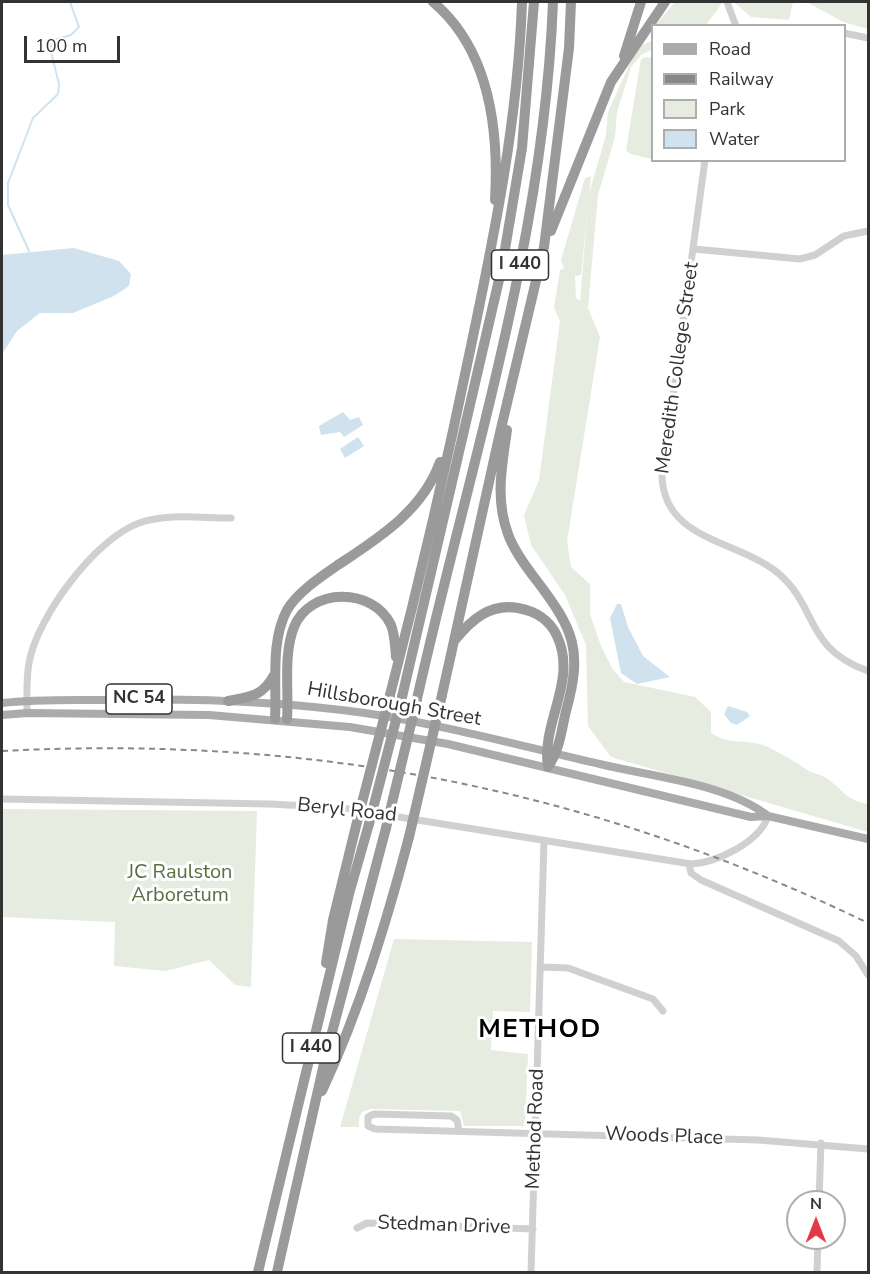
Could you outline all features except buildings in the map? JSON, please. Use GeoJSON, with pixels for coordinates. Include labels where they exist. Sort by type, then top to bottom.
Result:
{"type":"FeatureCollection","features":[{"type":"Feature","properties":{"kind":"highway"},"geometry":{"type":"LineString","coordinates":[[317,1026],[331,928],[390,695],[455,420],[493,233],[509,152],[522,2]]}},
{"type":"Feature","properties":{"kind":"highway","name":"I 440"},"geometry":{"type":"LineString","coordinates":[[258,1272],[349,894],[402,697],[470,413],[502,267],[522,148],[534,2]]}},
{"type":"Feature","properties":{"kind":"highway","name":"I 440"},"geometry":{"type":"LineString","coordinates":[[277,1272],[313,1110],[386,828],[507,331],[526,237],[545,120],[553,2]]}},
{"type":"Feature","properties":{"kind":"highway"},"geometry":{"type":"LineString","coordinates":[[313,1110],[338,1057],[382,938],[409,837],[544,247],[569,48],[571,2]]}},
{"type":"Feature","properties":{"kind":"highway"},"geometry":{"type":"LineString","coordinates":[[620,68],[641,2]]}},
{"type":"Feature","properties":{"kind":"highway"},"geometry":{"type":"LineString","coordinates":[[544,247],[599,107],[620,68],[665,2]]}},
{"type":"Feature","properties":{"kind":"highway"},"geometry":{"type":"LineString","coordinates":[[435,3],[459,32],[481,73],[491,109],[498,158],[493,233]]}},
{"type":"Feature","properties":{"kind":"highway"},"geometry":{"type":"LineString","coordinates":[[516,375],[499,484],[503,516],[513,545],[557,609],[570,631],[576,651],[575,670],[551,753]]}},
{"type":"Feature","properties":{"kind":"highway"},"geometry":{"type":"LineString","coordinates":[[275,719],[274,675],[280,631],[288,609],[316,580],[411,512],[435,475],[455,420]]}},
{"type":"Feature","properties":{"kind":"highway"},"geometry":{"type":"LineString","coordinates":[[287,719],[290,650],[294,627],[304,612],[322,600],[337,596],[351,596],[376,606],[391,624],[397,666]]}},
{"type":"Feature","properties":{"kind":"highway"},"geometry":{"type":"LineString","coordinates":[[453,642],[470,622],[493,609],[525,610],[537,614],[554,629],[562,651],[565,670],[548,767]]}},
{"type":"Feature","properties":{"kind":"highway"},"geometry":{"type":"LineString","coordinates":[[228,701],[249,697],[267,689],[274,675]]}},
{"type":"Feature","properties":{"kind":"main road","name":"Hillsborough Street"},"geometry":{"type":"LineString","coordinates":[[2,703],[27,700],[228,701],[288,704],[408,720],[712,791],[753,804],[768,816]]}},
{"type":"Feature","properties":{"kind":"main road","name":"Hillsborough Street"},"geometry":{"type":"LineString","coordinates":[[2,715],[153,713],[287,719],[421,738],[751,817],[768,816],[868,839]]}},
{"type":"Feature","properties":{"kind":"street"},"geometry":{"type":"LineString","coordinates":[[727,2],[735,24]]}},
{"type":"Feature","properties":{"kind":"street"},"geometry":{"type":"LineString","coordinates":[[846,33],[868,38]]}},
{"type":"Feature","properties":{"kind":"street","name":"Meredith College Street"},"geometry":{"type":"LineString","coordinates":[[705,162],[662,477],[666,502],[673,514],[690,529],[760,561],[779,574],[794,591],[809,620],[829,649],[846,662],[868,672]]}},
{"type":"Feature","properties":{"kind":"street","name":"Meredith College Street"},"geometry":{"type":"LineString","coordinates":[[694,249],[800,259],[815,255],[844,236],[868,231]]}},
{"type":"Feature","properties":{"kind":"street"},"geometry":{"type":"LineString","coordinates":[[27,713],[29,661],[39,634],[48,616],[88,560],[101,547],[117,534],[140,523],[157,519],[231,518]]}},
{"type":"Feature","properties":{"kind":"street","name":"Beryl Road"},"geometry":{"type":"LineString","coordinates":[[2,799],[315,806],[397,815],[689,864],[711,861],[733,851],[763,826],[768,816]]}},
{"type":"Feature","properties":{"kind":"street","name":"Method Road"},"geometry":{"type":"LineString","coordinates":[[531,1272],[544,841]]}},
{"type":"Feature","properties":{"kind":"street"},"geometry":{"type":"LineString","coordinates":[[689,864],[691,873],[701,880],[839,941],[856,956],[868,975]]}},
{"type":"Feature","properties":{"kind":"street"},"geometry":{"type":"LineString","coordinates":[[542,967],[567,968],[653,999],[663,1011]]}},
{"type":"Feature","properties":{"kind":"street","name":"Woods Place"},"geometry":{"type":"LineString","coordinates":[[459,1131],[457,1120],[451,1116],[374,1114],[368,1117],[367,1121],[368,1126],[375,1129],[821,1143],[868,1149]]}},
{"type":"Feature","properties":{"kind":"street"},"geometry":{"type":"LineString","coordinates":[[819,1190],[821,1143]]}},
{"type":"Feature","properties":{"kind":"street","name":"Stedman Drive"},"geometry":{"type":"LineString","coordinates":[[357,1228],[367,1223],[533,1229]]}},
{"type":"Feature","properties":{"kind":"street"},"geometry":{"type":"LineString","coordinates":[[817,1272],[818,1250]]}},
{"type":"Feature","properties":{"kind":"green space"},"geometry":{"type":"Polygon","coordinates":[[[675,2],[723,2],[707,24],[657,24],[675,2]]]}},
{"type":"Feature","properties":{"kind":"green space"},"geometry":{"type":"Polygon","coordinates":[[[734,2],[793,2],[789,20],[751,17],[734,2]]]}},
{"type":"Feature","properties":{"kind":"green space"},"geometry":{"type":"Polygon","coordinates":[[[807,2],[868,2],[868,29],[843,22],[807,2]]]}},
{"type":"Feature","properties":{"kind":"green space"},"geometry":{"type":"Polygon","coordinates":[[[651,41],[651,50],[641,55],[631,67],[617,112],[615,137],[598,195],[588,308],[600,337],[567,541],[571,567],[590,584],[590,614],[601,646],[612,668],[624,682],[695,697],[711,712],[711,733],[732,741],[761,744],[768,747],[824,777],[854,800],[868,804],[868,832],[611,757],[588,726],[586,645],[565,595],[531,545],[524,515],[539,480],[560,321],[554,308],[560,270],[564,268],[561,260],[585,178],[591,176],[589,193],[606,135],[608,112],[632,59],[642,45],[651,41]],[[588,205],[581,275],[575,276],[576,298],[580,301],[588,205]]]}},
{"type":"Feature","properties":{"kind":"green space"},"geometry":{"type":"Polygon","coordinates":[[[651,58],[651,159],[630,154],[626,150],[641,59],[651,58]]]}},
{"type":"Feature","properties":{"kind":"green space","name":"JC Raulston Arboretum"},"geometry":{"type":"Polygon","coordinates":[[[2,809],[257,811],[251,987],[235,985],[209,960],[166,971],[114,966],[115,922],[2,917],[2,809]]]}},
{"type":"Feature","properties":{"kind":"green space"},"geometry":{"type":"Polygon","coordinates":[[[394,939],[532,942],[530,1012],[493,1011],[491,1050],[528,1054],[525,1126],[464,1126],[460,1111],[370,1109],[362,1112],[359,1127],[340,1127],[394,939]]]}},
{"type":"Feature","properties":{"kind":"water"},"geometry":{"type":"Polygon","coordinates":[[[74,248],[119,261],[131,274],[129,286],[114,296],[73,313],[40,313],[17,331],[2,354],[2,255],[74,248]]]}},
{"type":"Feature","properties":{"kind":"water"},"geometry":{"type":"Polygon","coordinates":[[[343,412],[350,420],[359,417],[363,425],[344,437],[340,432],[321,435],[319,426],[343,412]]]}},
{"type":"Feature","properties":{"kind":"water"},"geometry":{"type":"Polygon","coordinates":[[[358,437],[364,446],[345,458],[340,449],[358,437]]]}},
{"type":"Feature","properties":{"kind":"water"},"geometry":{"type":"Polygon","coordinates":[[[617,604],[621,604],[628,627],[643,656],[670,677],[637,684],[621,673],[610,618],[617,604]]]}},
{"type":"Feature","properties":{"kind":"water"},"geometry":{"type":"Polygon","coordinates":[[[728,706],[747,712],[750,716],[737,725],[731,723],[724,714],[728,706]]]}},
{"type":"Feature","properties":{"kind":"waterway"},"geometry":{"type":"LineString","coordinates":[[29,251],[8,205],[8,183],[33,118],[58,94],[59,84],[50,48],[54,40],[71,35],[79,27],[70,2]]}},
{"type":"Feature","properties":{"kind":"railway"},"geometry":{"type":"LineString","coordinates":[[2,751],[117,748],[229,752],[338,763],[446,780],[553,805],[658,837],[763,876],[868,923]]}},
{"type":"Feature","properties":{"kind":"district","name":"METHOD"},"geometry":{"type":"Point","coordinates":[540,1031]}}]}
